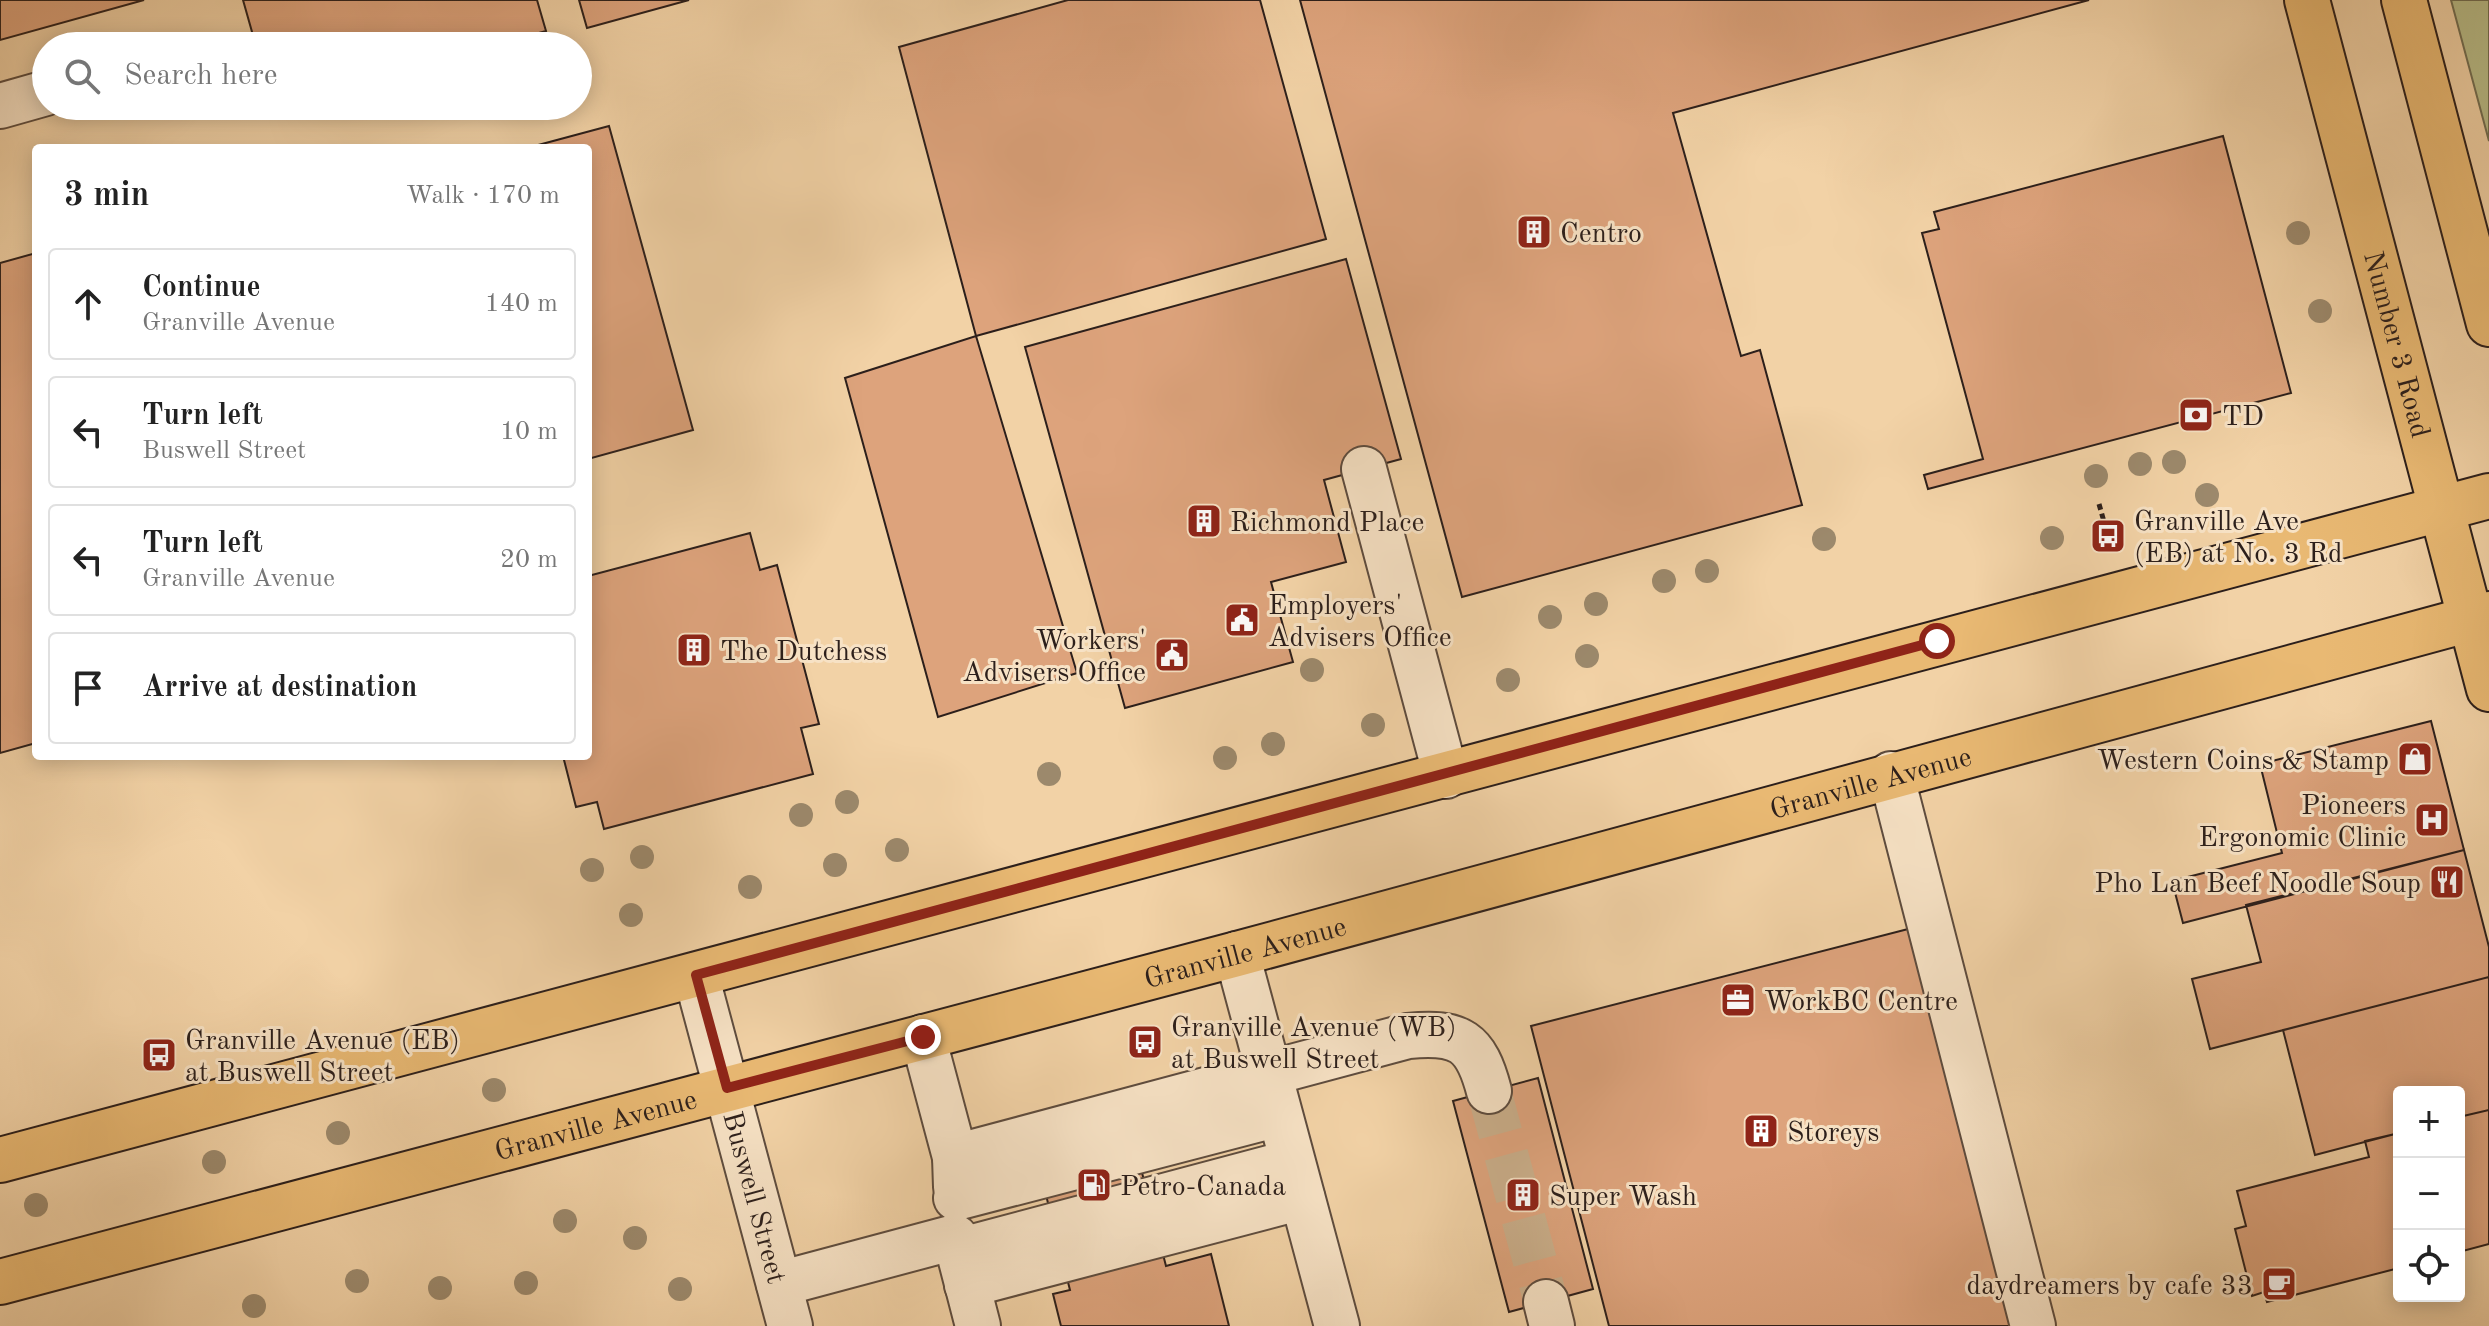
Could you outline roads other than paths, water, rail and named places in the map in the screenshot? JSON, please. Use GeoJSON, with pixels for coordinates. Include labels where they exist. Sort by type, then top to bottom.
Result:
{"type":"FeatureCollection","features":[{"type":"Feature","properties":{"kind":"main road","name":"Number 3 Road"},"geometry":{"type":"LineString","coordinates":[[2307,0],[2442,509],[2480,616],[2489,689]]}},
{"type":"Feature","properties":{"kind":"main road"},"geometry":{"type":"LineString","coordinates":[[2404,0],[2489,324]]}},
{"type":"Feature","properties":{"kind":"main road"},"geometry":{"type":"LineString","coordinates":[[0,1160],[2489,496]]}},
{"type":"Feature","properties":{"kind":"main road","name":"Granville Avenue"},"geometry":{"type":"LineString","coordinates":[[0,1282],[1237,954],[2480,616]]}},
{"type":"Feature","properties":{"kind":"street"},"geometry":{"type":"LineString","coordinates":[[0,106],[32,97]]}},
{"type":"Feature","properties":{"kind":"street"},"geometry":{"type":"LineString","coordinates":[[1364,469],[1446,776]]}},
{"type":"Feature","properties":{"kind":"street"},"geometry":{"type":"LineString","coordinates":[[1891,774],[2033,1326]]}},
{"type":"Feature","properties":{"kind":"street"},"geometry":{"type":"LineString","coordinates":[[1237,954],[1337,1326]]}},
{"type":"Feature","properties":{"kind":"street","name":"Buswell Street"},"geometry":{"type":"LineString","coordinates":[[696,975],[790,1326]]}},
{"type":"Feature","properties":{"kind":"street"},"geometry":{"type":"LineString","coordinates":[[962,1242],[1274,1094],[1408,1036],[1445,1035],[1472,1046],[1482,1064],[1489,1091]]}},
{"type":"Feature","properties":{"kind":"street"},"geometry":{"type":"LineString","coordinates":[[923,1037],[962,1242]]}},
{"type":"Feature","properties":{"kind":"street"},"geometry":{"type":"LineString","coordinates":[[779,1284],[962,1242],[1297,1180]]}},
{"type":"Feature","properties":{"kind":"tunnel"},"geometry":{"type":"LineString","coordinates":[[1489,1091],[1546,1302]]}},
{"type":"Feature","properties":{"kind":"place","name":"Centro"},"geometry":{"type":"Point","coordinates":[1534,232]}},
{"type":"Feature","properties":{"kind":"place","name":"TD"},"geometry":{"type":"Point","coordinates":[2196,415]}},
{"type":"Feature","properties":{"kind":"place","name":"Richmond Place"},"geometry":{"type":"Point","coordinates":[1204,521]}},
{"type":"Feature","properties":{"kind":"place","name":"Granville Ave (EB) at No. 3 Rd"},"geometry":{"type":"Point","coordinates":[2108,536]}},
{"type":"Feature","properties":{"kind":"place","name":"Employers' Advisers Office"},"geometry":{"type":"Point","coordinates":[1242,620]}},
{"type":"Feature","properties":{"kind":"place","name":"The Dutchess"},"geometry":{"type":"Point","coordinates":[694,650]}},
{"type":"Feature","properties":{"kind":"place","name":"Workers' Advisers Office"},"geometry":{"type":"Point","coordinates":[1172,655]}},
{"type":"Feature","properties":{"kind":"place","name":"Western Coins & Stamp"},"geometry":{"type":"Point","coordinates":[2415,759]}},
{"type":"Feature","properties":{"kind":"place","name":"Pioneers Ergonomic Clinic"},"geometry":{"type":"Point","coordinates":[2432,820]}},
{"type":"Feature","properties":{"kind":"place","name":"Pho Lan Beef Noodle Soup"},"geometry":{"type":"Point","coordinates":[2447,882]}},
{"type":"Feature","properties":{"kind":"place","name":"WorkBC Centre"},"geometry":{"type":"Point","coordinates":[1738,1000]}},
{"type":"Feature","properties":{"kind":"place","name":"Granville Avenue (WB) at Buswell Street"},"geometry":{"type":"Point","coordinates":[1145,1042]}},
{"type":"Feature","properties":{"kind":"place","name":"Granville Avenue (EB) at Buswell Street"},"geometry":{"type":"Point","coordinates":[159,1055]}},
{"type":"Feature","properties":{"kind":"place","name":"Storeys"},"geometry":{"type":"Point","coordinates":[1761,1131]}},
{"type":"Feature","properties":{"kind":"place","name":"Petro-Canada"},"geometry":{"type":"Point","coordinates":[1094,1185]}},
{"type":"Feature","properties":{"kind":"place","name":"Super Wash"},"geometry":{"type":"Point","coordinates":[1523,1195]}},
{"type":"Feature","properties":{"kind":"place","name":"daydreamers by cafe 33"},"geometry":{"type":"Point","coordinates":[2279,1284]}}]}
